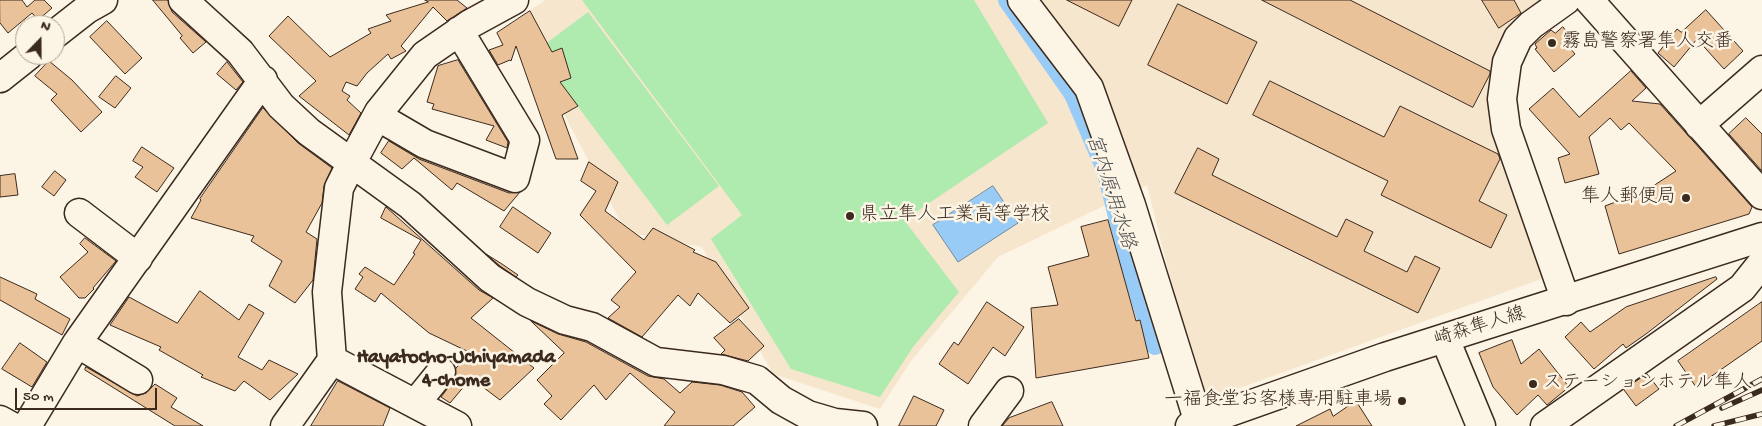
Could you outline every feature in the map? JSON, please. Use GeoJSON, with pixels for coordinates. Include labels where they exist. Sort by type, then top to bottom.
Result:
{"type":"FeatureCollection","features":[{"type":"Feature","properties":{"kind":"street"},"geometry":{"type":"LineString","coordinates":[[65,26],[87,9],[103,0]]}},
{"type":"Feature","properties":{"kind":"street"},"geometry":{"type":"LineString","coordinates":[[183,0],[240,52],[281,106],[309,132],[410,205],[490,278],[527,302],[565,320],[592,327],[656,362],[723,370],[757,380],[781,400],[808,415],[835,423],[863,426]]}},
{"type":"Feature","properties":{"kind":"street"},"geometry":{"type":"LineString","coordinates":[[285,426],[332,360],[327,292],[339,188],[351,164],[377,116],[425,55],[459,31],[514,0]]}},
{"type":"Feature","properties":{"kind":"street"},"geometry":{"type":"LineString","coordinates":[[1022,0],[1089,88],[1131,205],[1196,425]]}},
{"type":"Feature","properties":{"kind":"street"},"geometry":{"type":"LineString","coordinates":[[1566,0],[1531,25],[1518,38],[1507,62],[1502,99],[1506,129],[1566,301]]}},
{"type":"Feature","properties":{"kind":"street"},"geometry":{"type":"LineString","coordinates":[[1589,0],[1762,195]]}},
{"type":"Feature","properties":{"kind":"street"},"geometry":{"type":"LineString","coordinates":[[377,116],[425,144],[515,178],[525,140],[459,31]]}},
{"type":"Feature","properties":{"kind":"street"},"geometry":{"type":"LineString","coordinates":[[0,78],[16,65]]}},
{"type":"Feature","properties":{"kind":"street"},"geometry":{"type":"LineString","coordinates":[[1699,125],[1762,70]]}},
{"type":"Feature","properties":{"kind":"street"},"geometry":{"type":"LineString","coordinates":[[28,426],[77,343],[263,80]]}},
{"type":"Feature","properties":{"kind":"street"},"geometry":{"type":"LineString","coordinates":[[79,213],[138,258]]}},
{"type":"Feature","properties":{"kind":"street","name":"崎森隼人線"},"geometry":{"type":"LineString","coordinates":[[1196,425],[1385,357],[1566,301],[1762,237]]}},
{"type":"Feature","properties":{"kind":"street"},"geometry":{"type":"LineString","coordinates":[[1545,426],[1742,288],[1762,263]]}},
{"type":"Feature","properties":{"kind":"street"},"geometry":{"type":"LineString","coordinates":[[1445,339],[1481,426]]}},
{"type":"Feature","properties":{"kind":"street"},"geometry":{"type":"LineString","coordinates":[[77,343],[138,380]]}},
{"type":"Feature","properties":{"kind":"street"},"geometry":{"type":"LineString","coordinates":[[332,360],[415,404],[446,423]]}},
{"type":"Feature","properties":{"kind":"street"},"geometry":{"type":"LineString","coordinates":[[415,404],[441,372]]}},
{"type":"Feature","properties":{"kind":"street"},"geometry":{"type":"LineString","coordinates":[[983,426],[1009,391]]}},
{"type":"Feature","properties":{"kind":"street"},"geometry":{"type":"LineString","coordinates":[[0,420],[11,426]]}},
{"type":"Feature","properties":{"kind":"shaded area","name":"県立隼人工業高等学校"},"geometry":{"type":"Polygon","coordinates":[[[545,0],[1539,0],[1499,42],[1489,100],[1544,278],[1201,402],[1147,185],[998,257],[911,361],[880,409],[773,374],[702,247],[626,232],[515,21],[545,0]]]}},
{"type":"Feature","properties":{"kind":"green space"},"geometry":{"type":"Polygon","coordinates":[[[582,0],[974,0],[1048,123],[904,220],[959,292],[913,347],[880,397],[791,369],[711,239],[742,215],[582,0]]]}},
{"type":"Feature","properties":{"kind":"green space"},"geometry":{"type":"Polygon","coordinates":[[[588,12],[719,186],[667,225],[536,51],[588,12]]]}},
{"type":"Feature","properties":{"kind":"water"},"geometry":{"type":"Polygon","coordinates":[[[993,186],[1018,223],[958,262],[933,225],[993,186]]]}},
{"type":"Feature","properties":{"kind":"building"},"geometry":{"type":"Polygon","coordinates":[[[0,0],[22,0],[27,7],[35,0],[44,0],[52,8],[44,15],[34,15],[32,13],[30,15],[15,15],[15,27],[8,33],[0,23],[0,0]]]}},
{"type":"Feature","properties":{"kind":"building"},"geometry":{"type":"Polygon","coordinates":[[[153,0],[168,0],[172,12],[206,42],[193,53],[153,0]]]}},
{"type":"Feature","properties":{"kind":"building"},"geometry":{"type":"Polygon","coordinates":[[[425,0],[457,0],[467,8],[447,21],[433,7],[401,46],[406,51],[391,59],[388,54],[367,73],[357,86],[346,82],[342,91],[350,96],[347,100],[361,113],[349,135],[299,96],[316,81],[269,36],[288,16],[330,57],[371,33],[368,29],[391,21],[386,15],[428,2],[425,0]]]}},
{"type":"Feature","properties":{"kind":"building"},"geometry":{"type":"Polygon","coordinates":[[[1067,0],[1132,0],[1119,26],[1067,0]]]}},
{"type":"Feature","properties":{"kind":"building"},"geometry":{"type":"Polygon","coordinates":[[[1262,0],[1350,0],[1490,71],[1490,74],[1473,107],[1262,0]]]}},
{"type":"Feature","properties":{"kind":"building"},"geometry":{"type":"Polygon","coordinates":[[[1482,0],[1514,0],[1521,13],[1499,28],[1482,0]]]}},
{"type":"Feature","properties":{"kind":"building"},"geometry":{"type":"Polygon","coordinates":[[[1178,4],[1257,42],[1227,104],[1148,65],[1178,4]]]}},
{"type":"Feature","properties":{"kind":"building"},"geometry":{"type":"Polygon","coordinates":[[[1706,10],[1743,51],[1724,69],[1697,39],[1674,67],[1658,53],[1677,29],[1681,32],[1706,10]]]}},
{"type":"Feature","properties":{"kind":"building"},"geometry":{"type":"Polygon","coordinates":[[[530,11],[552,52],[562,48],[571,78],[560,82],[578,106],[562,115],[578,159],[556,159],[516,46],[511,61],[498,65],[489,50],[503,45],[497,33],[530,11]]]}},
{"type":"Feature","properties":{"kind":"building"},"geometry":{"type":"Polygon","coordinates":[[[107,21],[142,58],[125,74],[90,37],[107,21]]]}},
{"type":"Feature","properties":{"kind":"building"},"geometry":{"type":"Polygon","coordinates":[[[1563,27],[1574,41],[1568,46],[1575,54],[1554,72],[1535,49],[1537,48],[1535,44],[1551,30],[1555,33],[1563,27]]]}},
{"type":"Feature","properties":{"kind":"building"},"geometry":{"type":"Polygon","coordinates":[[[458,60],[508,142],[507,148],[486,140],[494,126],[432,109],[434,104],[427,102],[438,66],[458,60]]]}},
{"type":"Feature","properties":{"kind":"building"},"geometry":{"type":"Polygon","coordinates":[[[227,62],[243,82],[236,90],[217,74],[227,62]]]}},
{"type":"Feature","properties":{"kind":"building"},"geometry":{"type":"Polygon","coordinates":[[[45,65],[54,65],[72,80],[102,112],[81,132],[51,100],[57,94],[35,76],[45,65]]]}},
{"type":"Feature","properties":{"kind":"building"},"geometry":{"type":"Polygon","coordinates":[[[1631,71],[1646,88],[1632,101],[1660,104],[1752,207],[1749,214],[1619,254],[1605,206],[1647,190],[1676,171],[1629,123],[1621,130],[1610,118],[1589,137],[1599,174],[1565,183],[1558,158],[1570,154],[1529,109],[1553,88],[1579,117],[1631,71]]]}},
{"type":"Feature","properties":{"kind":"building"},"geometry":{"type":"Polygon","coordinates":[[[116,76],[131,88],[115,108],[99,97],[116,76]]]}},
{"type":"Feature","properties":{"kind":"building"},"geometry":{"type":"Polygon","coordinates":[[[1270,81],[1384,137],[1400,106],[1498,154],[1500,159],[1479,201],[1507,215],[1491,248],[1381,195],[1388,181],[1253,115],[1270,81]]]}},
{"type":"Feature","properties":{"kind":"building"},"geometry":{"type":"Polygon","coordinates":[[[263,108],[298,143],[332,168],[324,186],[322,203],[306,232],[317,239],[313,280],[295,303],[269,286],[282,261],[251,241],[254,236],[191,218],[200,199],[263,108]]]}},
{"type":"Feature","properties":{"kind":"building"},"geometry":{"type":"Polygon","coordinates":[[[1746,118],[1762,134],[1762,171],[1729,134],[1746,118]]]}},
{"type":"Feature","properties":{"kind":"building"},"geometry":{"type":"Polygon","coordinates":[[[389,141],[419,159],[509,193],[520,192],[504,211],[457,183],[452,190],[414,158],[402,169],[381,153],[389,141]]]}},
{"type":"Feature","properties":{"kind":"building"},"geometry":{"type":"Polygon","coordinates":[[[142,147],[174,168],[157,192],[135,177],[143,167],[133,161],[142,147]]]}},
{"type":"Feature","properties":{"kind":"building"},"geometry":{"type":"Polygon","coordinates":[[[1198,148],[1219,159],[1212,175],[1337,237],[1346,219],[1373,232],[1364,251],[1407,272],[1415,256],[1440,268],[1418,313],[1175,193],[1198,148]]]}},
{"type":"Feature","properties":{"kind":"building"},"geometry":{"type":"Polygon","coordinates":[[[589,162],[618,182],[605,211],[644,240],[653,228],[695,250],[693,252],[716,262],[749,308],[730,323],[698,293],[690,306],[678,295],[642,337],[608,318],[620,307],[611,300],[636,272],[580,215],[596,191],[581,181],[589,162]]]}},
{"type":"Feature","properties":{"kind":"building"},"geometry":{"type":"Polygon","coordinates":[[[55,171],[66,180],[54,196],[42,187],[55,171]]]}},
{"type":"Feature","properties":{"kind":"building"},"geometry":{"type":"Polygon","coordinates":[[[15,174],[18,195],[0,197],[0,176],[15,174]]]}},
{"type":"Feature","properties":{"kind":"building"},"geometry":{"type":"Polygon","coordinates":[[[386,207],[479,290],[493,298],[471,318],[534,368],[500,400],[471,378],[450,403],[441,397],[453,381],[456,368],[471,353],[429,333],[381,293],[375,302],[355,289],[363,277],[359,274],[365,267],[394,285],[415,254],[413,253],[421,240],[381,218],[386,207]]]}},
{"type":"Feature","properties":{"kind":"building"},"geometry":{"type":"Polygon","coordinates":[[[513,207],[551,233],[538,253],[500,227],[513,207]]]}},
{"type":"Feature","properties":{"kind":"building"},"geometry":{"type":"Polygon","coordinates":[[[1108,220],[1136,321],[1140,320],[1149,358],[1036,378],[1031,308],[1058,305],[1048,267],[1089,256],[1081,227],[1108,220]]]}},
{"type":"Feature","properties":{"kind":"building"},"geometry":{"type":"Polygon","coordinates":[[[85,238],[116,261],[85,298],[79,298],[60,277],[88,252],[80,244],[85,238]]]}},
{"type":"Feature","properties":{"kind":"building"},"geometry":{"type":"Polygon","coordinates":[[[486,254],[502,264],[518,275],[516,277],[486,254]]]}},
{"type":"Feature","properties":{"kind":"building"},"geometry":{"type":"Polygon","coordinates":[[[0,277],[37,294],[35,299],[70,319],[62,335],[0,300],[0,277]]]}},
{"type":"Feature","properties":{"kind":"building"},"geometry":{"type":"Polygon","coordinates":[[[1716,277],[1717,279],[1646,334],[1626,348],[1623,344],[1594,369],[1565,337],[1581,322],[1590,332],[1626,307],[1716,277]]]}},
{"type":"Feature","properties":{"kind":"building"},"geometry":{"type":"Polygon","coordinates":[[[200,291],[239,320],[249,304],[264,313],[238,357],[262,370],[269,360],[298,374],[270,400],[244,381],[235,391],[201,377],[203,375],[159,350],[161,347],[110,325],[129,297],[177,323],[200,291]]]}},
{"type":"Feature","properties":{"kind":"building"},"geometry":{"type":"Polygon","coordinates":[[[987,302],[1024,327],[1005,356],[993,347],[968,384],[939,364],[954,342],[958,345],[987,302]]]}},
{"type":"Feature","properties":{"kind":"building"},"geometry":{"type":"Polygon","coordinates":[[[1762,302],[1762,341],[1696,387],[1678,361],[1762,302]]]}},
{"type":"Feature","properties":{"kind":"building"},"geometry":{"type":"Polygon","coordinates":[[[739,319],[764,346],[748,361],[721,354],[725,350],[714,338],[739,319]]]}},
{"type":"Feature","properties":{"kind":"building"},"geometry":{"type":"Polygon","coordinates":[[[531,321],[558,334],[586,342],[648,376],[664,379],[680,393],[692,382],[720,385],[742,392],[755,407],[733,426],[664,426],[675,412],[630,373],[606,400],[594,385],[561,420],[544,404],[552,396],[537,380],[564,353],[531,321]]]}},
{"type":"Feature","properties":{"kind":"building"},"geometry":{"type":"Polygon","coordinates":[[[1512,340],[1521,364],[1539,349],[1569,387],[1547,405],[1538,395],[1517,415],[1493,387],[1479,353],[1512,340]]]}},
{"type":"Feature","properties":{"kind":"building"},"geometry":{"type":"Polygon","coordinates":[[[20,343],[47,362],[32,387],[2,369],[20,343]]]}},
{"type":"Feature","properties":{"kind":"building"},"geometry":{"type":"Polygon","coordinates":[[[86,367],[137,396],[146,393],[155,384],[177,398],[171,407],[203,426],[175,426],[85,370],[86,367]]]}},
{"type":"Feature","properties":{"kind":"building"},"geometry":{"type":"Polygon","coordinates":[[[1647,374],[1659,389],[1636,406],[1624,390],[1647,374]]]}},
{"type":"Feature","properties":{"kind":"building"},"geometry":{"type":"Polygon","coordinates":[[[338,381],[390,408],[383,426],[311,426],[338,381]]]}},
{"type":"Feature","properties":{"kind":"building"},"geometry":{"type":"Polygon","coordinates":[[[914,396],[944,410],[936,426],[899,426],[914,396]]]}},
{"type":"Feature","properties":{"kind":"building"},"geometry":{"type":"Polygon","coordinates":[[[1356,401],[1372,426],[1296,426],[1330,409],[1333,416],[1356,401]]]}},
{"type":"Feature","properties":{"kind":"building"},"geometry":{"type":"Polygon","coordinates":[[[1052,402],[1063,426],[1002,426],[1009,418],[1052,402]]]}},
{"type":"Feature","properties":{"kind":"waterway","name":"宮内原用水路"},"geometry":{"type":"LineString","coordinates":[[1008,0],[1074,94],[1106,169],[1131,267],[1155,345]]}},
{"type":"Feature","properties":{"kind":"railway"},"geometry":{"type":"LineString","coordinates":[[1676,426],[1762,379]]}},
{"type":"Feature","properties":{"kind":"railway"},"geometry":{"type":"LineString","coordinates":[[1722,408],[1762,390]]}},
{"type":"Feature","properties":{"kind":"railway"},"geometry":{"type":"LineString","coordinates":[[1714,426],[1762,414]]}},
{"type":"Feature","properties":{"kind":"place","name":"霧島警察署隼人交番"},"geometry":{"type":"Point","coordinates":[1552,43]}},
{"type":"Feature","properties":{"kind":"place","name":"隼人郵便局"},"geometry":{"type":"Point","coordinates":[1686,198]}},
{"type":"Feature","properties":{"kind":"place","name":"県立隼人工業高等学校"},"geometry":{"type":"Point","coordinates":[850,216]}},
{"type":"Feature","properties":{"kind":"place","name":"ステーションホテル隼人"},"geometry":{"type":"Point","coordinates":[1533,384]}},
{"type":"Feature","properties":{"kind":"place","name":"一福食堂お客様専用駐車場"},"geometry":{"type":"Point","coordinates":[1402,401]}},
{"type":"Feature","properties":{"kind":"district","name":"Hayatocho-Uchiyamada 4-chome"},"geometry":{"type":"Point","coordinates":[456,370]}}]}
